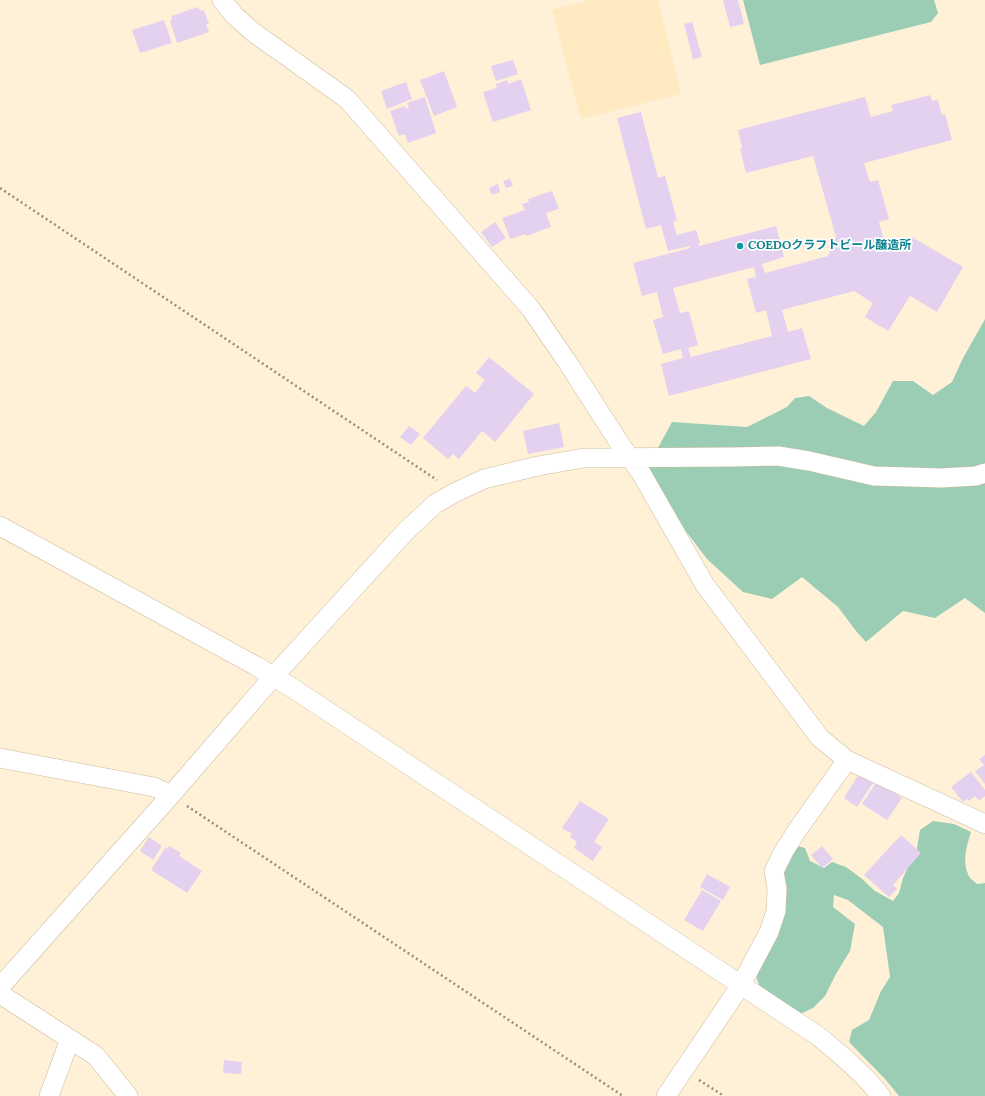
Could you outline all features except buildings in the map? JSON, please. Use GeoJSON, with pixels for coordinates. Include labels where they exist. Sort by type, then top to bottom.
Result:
{"type":"FeatureCollection","features":[{"type":"Feature","properties":{"kind":"street"},"geometry":{"type":"LineString","coordinates":[[222,0],[234,15],[253,32],[347,99],[531,309],[641,473],[705,585],[820,738],[847,760],[985,824]]}},
{"type":"Feature","properties":{"kind":"street"},"geometry":{"type":"LineString","coordinates":[[0,987],[171,795],[273,677],[405,532],[436,504],[456,492],[484,479],[538,466],[584,458],[778,456],[809,461],[874,476],[941,478],[976,476],[985,473]]}},
{"type":"Feature","properties":{"kind":"street"},"geometry":{"type":"LineString","coordinates":[[0,526],[256,666],[294,689],[818,1036],[842,1055],[862,1074],[881,1096]]}},
{"type":"Feature","properties":{"kind":"street"},"geometry":{"type":"LineString","coordinates":[[0,758],[154,787],[171,795]]}},
{"type":"Feature","properties":{"kind":"street"},"geometry":{"type":"LineString","coordinates":[[666,1096],[741,985],[769,932],[776,911],[777,889],[774,871],[784,851],[798,829],[847,760]]}},
{"type":"Feature","properties":{"kind":"street"},"geometry":{"type":"LineString","coordinates":[[0,994],[96,1056],[128,1096]]}},
{"type":"Feature","properties":{"kind":"street"},"geometry":{"type":"LineString","coordinates":[[49,1096],[70,1039]]}},
{"type":"Feature","properties":{"kind":"path"},"geometry":{"type":"LineString","coordinates":[[0,188],[456,492]]}},
{"type":"Feature","properties":{"kind":"path"},"geometry":{"type":"LineString","coordinates":[[171,795],[623,1096]]}},
{"type":"Feature","properties":{"kind":"path"},"geometry":{"type":"LineString","coordinates":[[684,1070],[724,1096]]}},
{"type":"Feature","properties":{"kind":"shaded area"},"geometry":{"type":"Polygon","coordinates":[[[590,0],[658,0],[681,94],[581,119],[552,10],[590,0]]]}},
{"type":"Feature","properties":{"kind":"green space"},"geometry":{"type":"Polygon","coordinates":[[[743,0],[934,0],[938,13],[931,22],[760,65],[743,0]]]}},
{"type":"Feature","properties":{"kind":"green space"},"geometry":{"type":"Polygon","coordinates":[[[985,319],[985,613],[965,598],[935,618],[903,611],[866,642],[838,607],[802,577],[772,599],[743,592],[707,559],[685,530],[648,466],[672,422],[747,427],[787,407],[795,398],[809,396],[827,408],[864,426],[876,412],[893,381],[913,381],[933,395],[952,382],[962,360],[985,319]]]}},
{"type":"Feature","properties":{"kind":"green space"},"geometry":{"type":"Polygon","coordinates":[[[933,821],[954,824],[971,832],[965,858],[966,869],[969,877],[977,884],[985,883],[985,1096],[899,1096],[885,1079],[849,1042],[852,1030],[869,1020],[881,991],[890,977],[883,927],[848,900],[834,895],[833,907],[855,924],[850,951],[825,996],[813,1008],[800,1014],[759,985],[756,976],[784,914],[787,886],[779,876],[794,845],[805,848],[810,861],[824,868],[832,862],[846,867],[875,891],[893,901],[899,893],[903,878],[917,848],[920,830],[933,821]]]}},
{"type":"Feature","properties":{"kind":"place","name":"COEDOクラフトビール醸造所"},"geometry":{"type":"Point","coordinates":[740,246]}}]}
